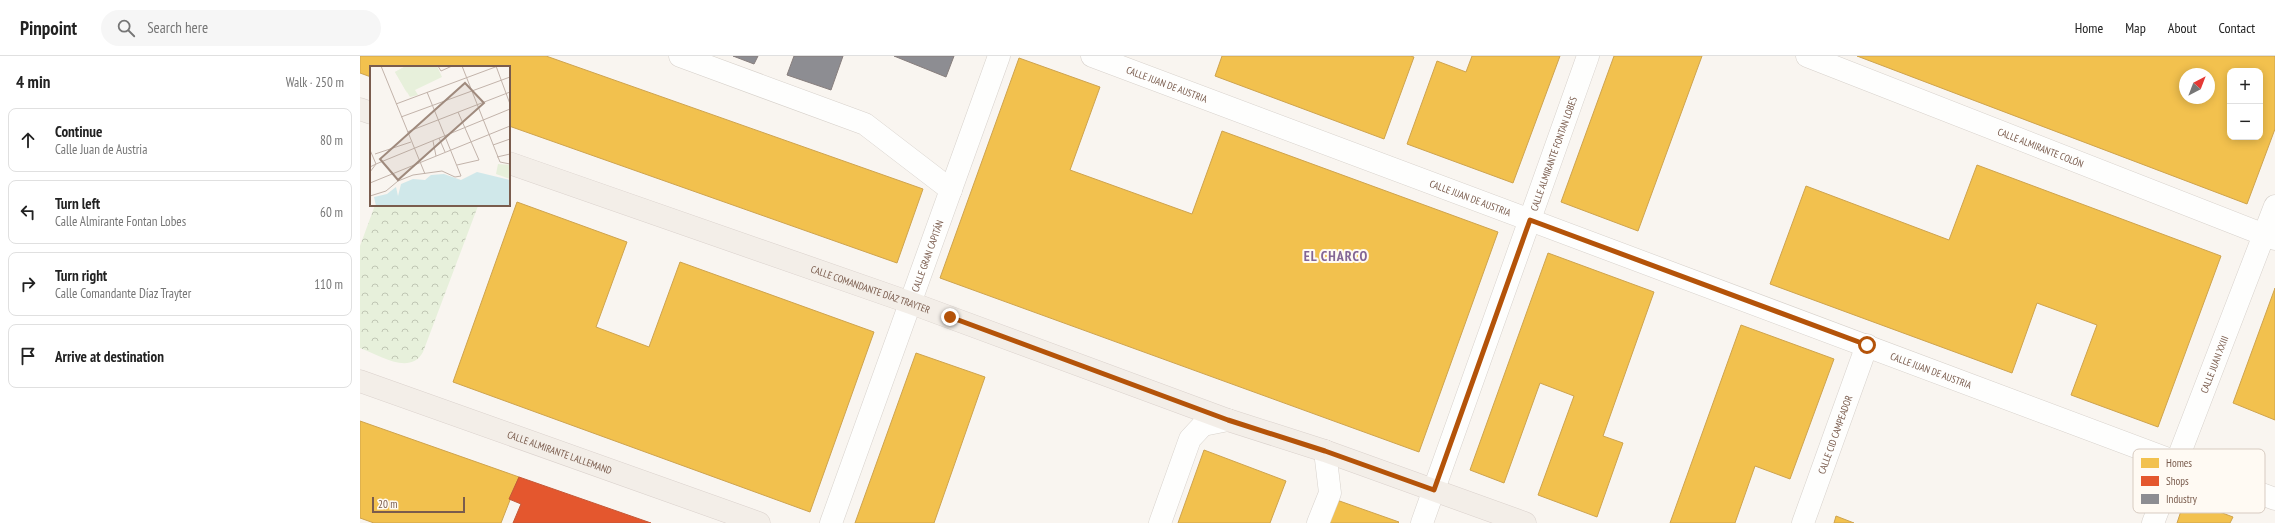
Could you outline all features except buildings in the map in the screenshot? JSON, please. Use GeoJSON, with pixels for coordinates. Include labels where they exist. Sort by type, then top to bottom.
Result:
{"type":"FeatureCollection","features":[{"type":"Feature","properties":{"kind":"main road"},"geometry":{"type":"LineString","coordinates":[[360,109],[370,113]]}},
{"type":"Feature","properties":{"kind":"main road","name":"CALLE COMANDANTE DÍAZ TRAYTER"},"geometry":{"type":"LineString","coordinates":[[510,163],[911,303],[1228,420],[1325,451],[1525,523]]}},
{"type":"Feature","properties":{"kind":"main road","name":"CALLE ALMIRANTE LALLEMAND"},"geometry":{"type":"LineString","coordinates":[[360,381],[759,523]]}},
{"type":"Feature","properties":{"kind":"street"},"geometry":{"type":"LineString","coordinates":[[680,56],[865,124],[951,190]]}},
{"type":"Feature","properties":{"kind":"street","name":"CALLE GRAN CAPITÁN"},"geometry":{"type":"LineString","coordinates":[[831,523],[999,56]]}},
{"type":"Feature","properties":{"kind":"street","name":"CALLE JUAN DE AUSTRIA"},"geometry":{"type":"LineString","coordinates":[[1092,56],[2145,449]]}},
{"type":"Feature","properties":{"kind":"street","name":"CALLE ALMIRANTE FONTAN LOBES"},"geometry":{"type":"LineString","coordinates":[[1422,523],[1588,56]]}},
{"type":"Feature","properties":{"kind":"street","name":"CALLE ALMIRANTE COLÓN"},"geometry":{"type":"LineString","coordinates":[[1807,56],[2270,237]]}},
{"type":"Feature","properties":{"kind":"street","name":"CALLE JUAN XXIII"},"geometry":{"type":"LineString","coordinates":[[2182,449],[2270,237],[2275,206]]}},
{"type":"Feature","properties":{"kind":"street","name":"CALLE CID CAMPEADOR"},"geometry":{"type":"LineString","coordinates":[[1803,523],[1867,345]]}},
{"type":"Feature","properties":{"kind":"street"},"geometry":{"type":"LineString","coordinates":[[1160,523],[1190,439],[1203,424],[1228,420]]}},
{"type":"Feature","properties":{"kind":"street"},"geometry":{"type":"LineString","coordinates":[[1318,523],[1330,493],[1325,451]]}},
{"type":"Feature","properties":{"kind":"street","name":"CALLE JUAN DE AUSTRIA"},"geometry":{"type":"LineString","coordinates":[[2265,495],[2275,499]]}},
{"type":"Feature","properties":{"kind":"street","name":"CALLE JUAN XXIII"},"geometry":{"type":"LineString","coordinates":[[2153,523],[2157,513]]}},
{"type":"Feature","properties":{"kind":"green space"},"geometry":{"type":"Polygon","coordinates":[[[375,206],[478,206],[423,352],[417,359],[410,362],[394,362],[360,348],[360,246],[375,206]]]}},
{"type":"Feature","properties":{"kind":"district","name":"EL CHARCO"},"geometry":{"type":"Point","coordinates":[1336,256]}},
{"type":"Feature","properties":{"kind":"route"},"geometry":{"type":"LineString","coordinates":[[950,317],[1228,420],[1325,451],[1434,490],[1530,220],[1867,345]]}}]}
